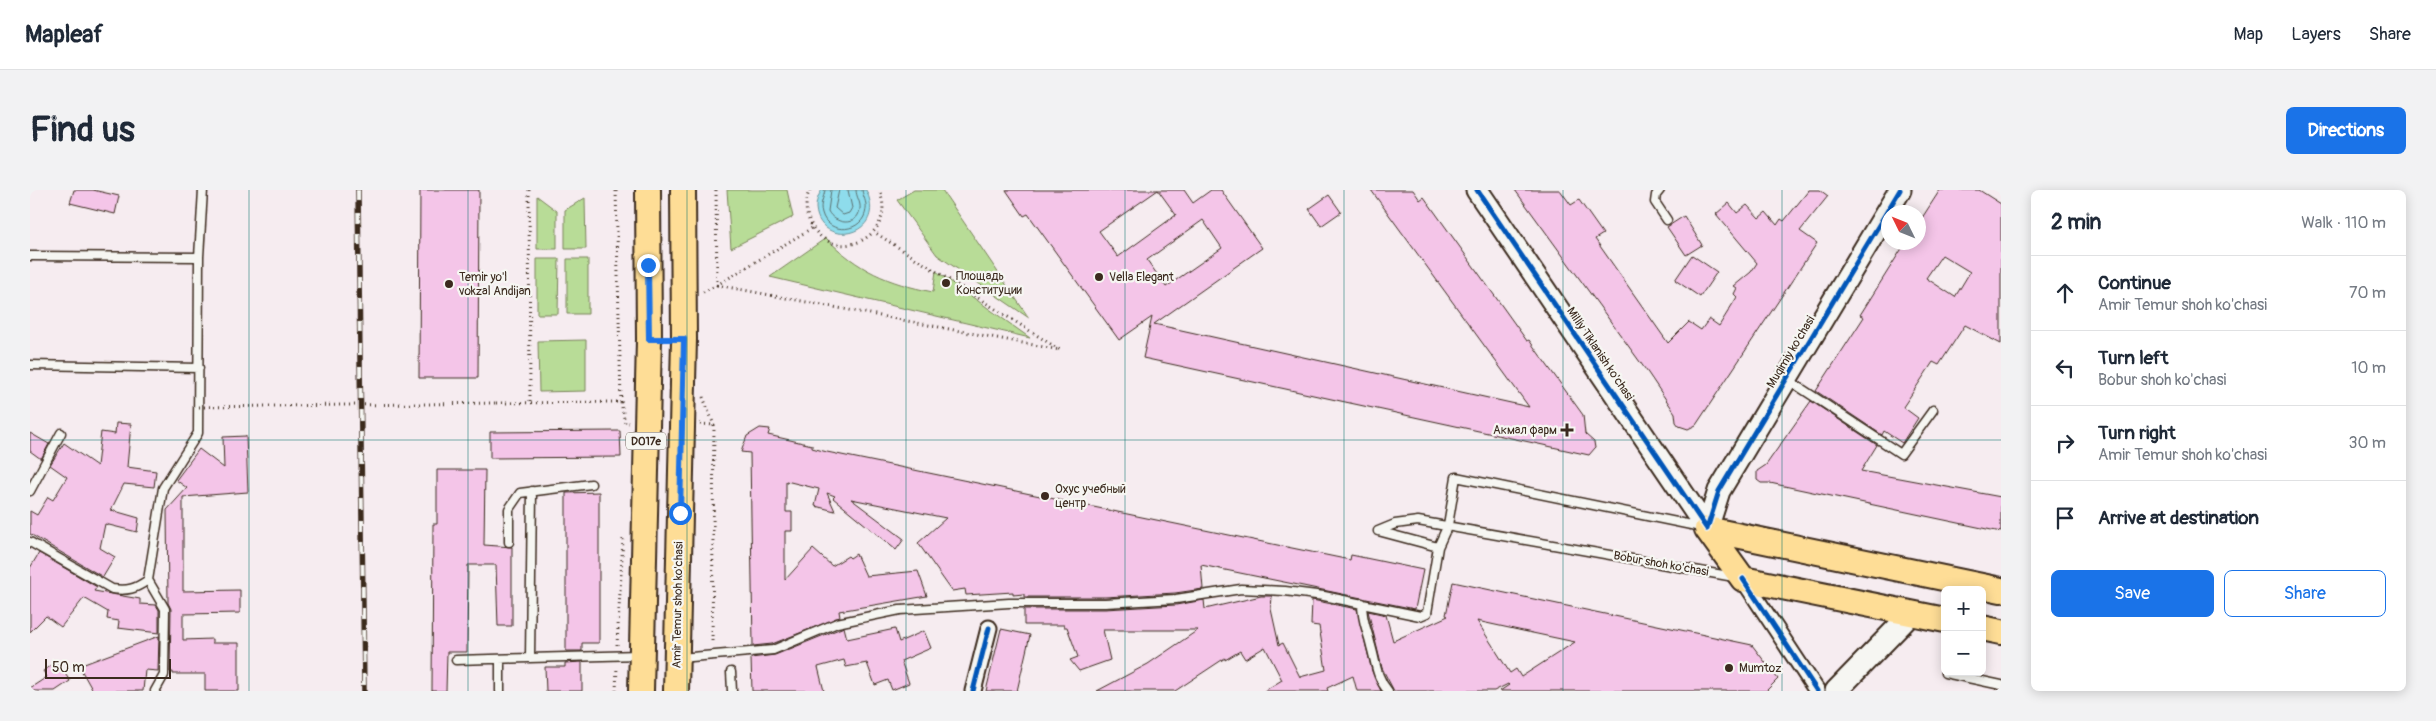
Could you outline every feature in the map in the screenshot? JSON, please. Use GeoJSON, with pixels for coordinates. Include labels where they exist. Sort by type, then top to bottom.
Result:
{"type":"FeatureCollection","features":[{"type":"Feature","properties":{"kind":"main road","name":"D017e"},"geometry":{"type":"LineString","coordinates":[[641,691],[649,339],[648,190]]}},
{"type":"Feature","properties":{"kind":"main road","name":"Amir Temur shoh ko'chasi"},"geometry":{"type":"LineString","coordinates":[[676,691],[684,339],[683,190]]}},
{"type":"Feature","properties":{"kind":"main road"},"geometry":{"type":"LineString","coordinates":[[649,339],[684,339]]}},
{"type":"Feature","properties":{"kind":"main road"},"geometry":{"type":"LineString","coordinates":[[1707,529],[1743,579]]}},
{"type":"Feature","properties":{"kind":"main road"},"geometry":{"type":"LineString","coordinates":[[1707,529],[2001,590]]}},
{"type":"Feature","properties":{"kind":"main road","name":"Bobur shoh ko'chasi"},"geometry":{"type":"LineString","coordinates":[[1743,579],[1941,619]]}},
{"type":"Feature","properties":{"kind":"main road"},"geometry":{"type":"LineString","coordinates":[[1986,629],[2001,632]]}},
{"type":"Feature","properties":{"kind":"street","name":"Milliy Tiklanish ko'chasi"},"geometry":{"type":"LineString","coordinates":[[1477,190],[1707,529]]}},
{"type":"Feature","properties":{"kind":"street","name":"Muqimiy ko'chasi"},"geometry":{"type":"LineString","coordinates":[[1707,529],[1719,491],[1900,190]]}},
{"type":"Feature","properties":{"kind":"street"},"geometry":{"type":"LineString","coordinates":[[1743,579],[1817,691]]}},
{"type":"Feature","properties":{"kind":"street"},"geometry":{"type":"LineString","coordinates":[[1836,691],[1912,613]]}},
{"type":"Feature","properties":{"kind":"street"},"geometry":{"type":"LineString","coordinates":[[973,691],[989,628]]}},
{"type":"Feature","properties":{"kind":"lane"},"geometry":{"type":"LineString","coordinates":[[155,691],[164,675],[165,609],[148,580],[163,488],[198,434],[199,257],[202,190]]}},
{"type":"Feature","properties":{"kind":"lane"},"geometry":{"type":"LineString","coordinates":[[1660,190],[1656,195],[1655,202],[1667,220]]}},
{"type":"Feature","properties":{"kind":"lane"},"geometry":{"type":"LineString","coordinates":[[30,256],[199,257]]}},
{"type":"Feature","properties":{"kind":"lane"},"geometry":{"type":"LineString","coordinates":[[30,365],[199,368]]}},
{"type":"Feature","properties":{"kind":"lane"},"geometry":{"type":"LineString","coordinates":[[1786,379],[1902,454],[1933,410]]}},
{"type":"Feature","properties":{"kind":"lane"},"geometry":{"type":"LineString","coordinates":[[30,491],[62,433]]}},
{"type":"Feature","properties":{"kind":"lane"},"geometry":{"type":"LineString","coordinates":[[677,658],[773,650],[837,623],[900,610],[1008,603],[1105,603],[1176,599],[1241,589],[1286,591],[1362,603],[1420,616],[1427,613],[1438,547],[1448,525],[1456,476],[1707,529]]}},
{"type":"Feature","properties":{"kind":"lane"},"geometry":{"type":"LineString","coordinates":[[509,542],[509,509],[520,493],[590,484]]}},
{"type":"Feature","properties":{"kind":"lane"},"geometry":{"type":"LineString","coordinates":[[530,658],[532,491]]}},
{"type":"Feature","properties":{"kind":"lane","name":"Bobur shoh ko'chasi"},"geometry":{"type":"LineString","coordinates":[[1438,547],[1378,531],[1395,524],[1418,521],[1743,579]]}},
{"type":"Feature","properties":{"kind":"lane"},"geometry":{"type":"LineString","coordinates":[[30,542],[112,589],[127,591],[138,587],[148,580]]}},
{"type":"Feature","properties":{"kind":"lane"},"geometry":{"type":"LineString","coordinates":[[1362,603],[1362,621],[1371,646],[1375,670],[1388,691]]}},
{"type":"Feature","properties":{"kind":"lane"},"geometry":{"type":"LineString","coordinates":[[456,660],[641,655]]}},
{"type":"Feature","properties":{"kind":"lane"},"geometry":{"type":"LineString","coordinates":[[500,659],[500,691]]}},
{"type":"Feature","properties":{"kind":"lane"},"geometry":{"type":"LineString","coordinates":[[731,672],[732,691]]}},
{"type":"Feature","properties":{"kind":"lane"},"geometry":{"type":"LineString","coordinates":[[1959,676],[2001,685]]}},
{"type":"Feature","properties":{"kind":"path"},"geometry":{"type":"LineString","coordinates":[[529,190],[530,401]]}},
{"type":"Feature","properties":{"kind":"path"},"geometry":{"type":"LineString","coordinates":[[199,407],[530,401],[621,402],[616,190]]}},
{"type":"Feature","properties":{"kind":"path"},"geometry":{"type":"LineString","coordinates":[[716,190],[717,285]]}},
{"type":"Feature","properties":{"kind":"path"},"geometry":{"type":"LineString","coordinates":[[810,190],[806,205],[807,217],[812,228],[825,240],[842,245],[854,244],[874,232],[880,221],[883,209],[879,190]]}},
{"type":"Feature","properties":{"kind":"path"},"geometry":{"type":"LineString","coordinates":[[695,295],[717,285],[812,228]]}},
{"type":"Feature","properties":{"kind":"path"},"geometry":{"type":"LineString","coordinates":[[717,285],[1060,350],[874,232]]}},
{"type":"Feature","properties":{"kind":"path"},"geometry":{"type":"LineString","coordinates":[[700,391],[714,425],[712,655]]}},
{"type":"Feature","properties":{"kind":"path"},"geometry":{"type":"LineString","coordinates":[[625,423],[625,433]]}},
{"type":"Feature","properties":{"kind":"path"},"geometry":{"type":"LineString","coordinates":[[616,691],[623,531]]}},
{"type":"Feature","properties":{"kind":"green space"},"geometry":{"type":"Polygon","coordinates":[[[727,190],[787,190],[793,217],[731,248],[727,190]]]}},
{"type":"Feature","properties":{"kind":"green space"},"geometry":{"type":"Polygon","coordinates":[[[914,190],[942,190],[1029,318],[937,255],[897,200],[914,190]]]}},
{"type":"Feature","properties":{"kind":"green space"},"geometry":{"type":"Polygon","coordinates":[[[537,196],[557,211],[557,249],[537,249],[537,196]]]}},
{"type":"Feature","properties":{"kind":"green space"},"geometry":{"type":"Polygon","coordinates":[[[585,198],[586,249],[565,249],[565,210],[585,198]]]}},
{"type":"Feature","properties":{"kind":"green space"},"geometry":{"type":"Polygon","coordinates":[[[826,238],[862,267],[874,274],[901,284],[933,292],[936,271],[1030,338],[770,277],[826,238]]]}},
{"type":"Feature","properties":{"kind":"green space"},"geometry":{"type":"Polygon","coordinates":[[[537,259],[559,259],[558,314],[537,314],[537,259]]]}},
{"type":"Feature","properties":{"kind":"green space"},"geometry":{"type":"Polygon","coordinates":[[[567,259],[588,259],[588,314],[567,314],[567,259]]]}},
{"type":"Feature","properties":{"kind":"green space"},"geometry":{"type":"Polygon","coordinates":[[[586,340],[586,391],[539,392],[538,341],[586,340]]]}},
{"type":"Feature","properties":{"kind":"water"},"geometry":{"type":"Polygon","coordinates":[[[822,190],[866,190],[871,206],[868,219],[861,227],[851,232],[839,233],[828,230],[820,221],[816,208],[819,194],[822,190]]]}},
{"type":"Feature","properties":{"kind":"building"},"geometry":{"type":"Polygon","coordinates":[[[74,190],[93,190],[119,196],[115,214],[70,203],[74,190]]]}},
{"type":"Feature","properties":{"kind":"building","name":"Temir yo'l vokzal Andijan"},"geometry":{"type":"Polygon","coordinates":[[[420,190],[479,190],[478,378],[419,378],[420,190]]]}},
{"type":"Feature","properties":{"kind":"building"},"geometry":{"type":"Polygon","coordinates":[[[1006,190],[1158,190],[1184,190],[1193,203],[1211,190],[1221,190],[1262,248],[1154,324],[1529,407],[1371,190],[1413,190],[1420,200],[1424,197],[1527,341],[1529,340],[1583,415],[1585,434],[1594,442],[1595,448],[1589,455],[1143,358],[1152,317],[1119,340],[1028,214],[1024,216],[1006,190]],[[1158,190],[1099,231],[1118,257],[1176,215],[1158,190]],[[1203,220],[1147,260],[1166,287],[1222,248],[1203,220]]]}},
{"type":"Feature","properties":{"kind":"building"},"geometry":{"type":"Polygon","coordinates":[[[1515,190],[1560,190],[1571,205],[1579,200],[1603,234],[1595,239],[1668,343],[1689,322],[1701,330],[1709,319],[1719,326],[1737,297],[1734,294],[1737,288],[1734,286],[1751,272],[1757,263],[1716,214],[1729,203],[1737,213],[1747,205],[1759,218],[1766,212],[1777,225],[1781,219],[1784,221],[1809,190],[1820,190],[1828,196],[1800,231],[1817,243],[1696,425],[1688,429],[1679,426],[1676,422],[1675,413],[1648,373],[1515,190]]]}},
{"type":"Feature","properties":{"kind":"building"},"geometry":{"type":"Polygon","coordinates":[[[1940,190],[1979,190],[2001,204],[2001,344],[1965,325],[1939,365],[1933,362],[1903,407],[1918,418],[1902,443],[1884,431],[1882,435],[1816,391],[1864,317],[1860,315],[1901,250],[1926,250],[1926,212],[1940,190]],[[1942,255],[1926,278],[1955,297],[1970,272],[1942,255]]]}},
{"type":"Feature","properties":{"kind":"building"},"geometry":{"type":"Polygon","coordinates":[[[1329,195],[1341,212],[1321,226],[1309,209],[1329,195]]]}},
{"type":"Feature","properties":{"kind":"building"},"geometry":{"type":"Polygon","coordinates":[[[1684,216],[1702,245],[1686,255],[1667,227],[1684,216]]]}},
{"type":"Feature","properties":{"kind":"building"},"geometry":{"type":"Polygon","coordinates":[[[1692,255],[1717,272],[1700,297],[1675,280],[1692,255]]]}},
{"type":"Feature","properties":{"kind":"building"},"geometry":{"type":"Polygon","coordinates":[[[1811,401],[1877,445],[1861,471],[2001,497],[2001,532],[1770,483],[1761,483],[1757,480],[1757,471],[1766,465],[1811,401]]]}},
{"type":"Feature","properties":{"kind":"building"},"geometry":{"type":"Polygon","coordinates":[[[116,423],[131,424],[127,467],[156,471],[154,487],[124,484],[111,510],[139,518],[137,532],[105,524],[100,548],[115,557],[103,577],[30,534],[30,511],[37,515],[48,497],[53,500],[67,477],[50,465],[64,443],[97,466],[101,432],[115,434],[116,423]]]}},
{"type":"Feature","properties":{"kind":"building"},"geometry":{"type":"Polygon","coordinates":[[[760,428],[770,429],[768,435],[812,445],[812,448],[827,452],[1350,560],[1351,555],[1423,570],[1415,609],[1201,565],[1203,589],[1175,593],[1105,597],[1024,597],[1024,594],[1013,595],[1013,592],[966,595],[965,589],[952,591],[918,543],[946,518],[851,499],[904,539],[896,550],[833,498],[835,496],[827,493],[835,511],[815,506],[819,489],[786,481],[786,512],[792,512],[792,531],[785,531],[785,580],[813,549],[832,566],[848,556],[850,558],[856,554],[866,576],[918,571],[927,596],[839,611],[840,617],[772,644],[753,646],[750,453],[741,452],[747,436],[760,428]]]}},
{"type":"Feature","properties":{"kind":"building"},"geometry":{"type":"Polygon","coordinates":[[[620,431],[621,457],[490,458],[490,432],[620,431]]]}},
{"type":"Feature","properties":{"kind":"building"},"geometry":{"type":"Polygon","coordinates":[[[30,433],[49,444],[41,459],[30,451],[30,433]]]}},
{"type":"Feature","properties":{"kind":"building"},"geometry":{"type":"Polygon","coordinates":[[[246,436],[248,492],[183,497],[183,591],[240,590],[240,613],[183,614],[183,640],[212,639],[212,643],[239,643],[239,691],[205,691],[205,674],[173,674],[173,672],[170,672],[171,609],[168,603],[167,510],[187,488],[176,480],[199,449],[224,468],[223,437],[246,436]]]}},
{"type":"Feature","properties":{"kind":"building"},"geometry":{"type":"Polygon","coordinates":[[[437,470],[485,470],[484,545],[512,547],[512,626],[498,626],[496,565],[468,565],[467,652],[447,652],[446,691],[432,691],[433,524],[437,524],[437,470]]]}},
{"type":"Feature","properties":{"kind":"building"},"geometry":{"type":"Polygon","coordinates":[[[599,492],[599,643],[582,643],[582,651],[566,651],[566,493],[599,492]]]}},
{"type":"Feature","properties":{"kind":"building"},"geometry":{"type":"Polygon","coordinates":[[[39,553],[97,587],[94,591],[140,599],[140,604],[156,605],[159,610],[159,633],[118,628],[119,621],[107,619],[108,612],[84,598],[61,627],[46,616],[30,632],[30,568],[39,553]]]}},
{"type":"Feature","properties":{"kind":"building"},"geometry":{"type":"Polygon","coordinates":[[[1453,582],[1752,645],[1778,679],[1766,691],[1500,691],[1508,684],[1494,691],[1394,691],[1382,668],[1368,611],[1386,615],[1393,641],[1448,616],[1446,615],[1453,582]],[[1477,621],[1510,673],[1516,669],[1521,677],[1575,642],[1477,621]]]}},
{"type":"Feature","properties":{"kind":"building"},"geometry":{"type":"Polygon","coordinates":[[[1261,596],[1272,596],[1271,609],[1279,645],[1283,643],[1300,677],[1326,670],[1319,626],[1311,625],[1312,600],[1357,609],[1372,671],[1381,691],[1357,691],[1353,676],[1327,688],[1328,691],[1264,691],[1282,680],[1265,647],[1245,659],[1240,651],[1225,660],[1225,658],[1175,691],[1097,691],[1148,664],[1198,630],[1103,630],[1110,660],[1079,671],[1070,660],[1078,657],[1067,627],[1064,627],[1064,625],[1024,625],[1024,609],[1105,609],[1176,605],[1204,600],[1205,609],[1261,596]]]}},
{"type":"Feature","properties":{"kind":"building"},"geometry":{"type":"Polygon","coordinates":[[[844,627],[847,639],[895,629],[899,642],[924,631],[931,648],[901,661],[909,683],[892,690],[888,680],[875,685],[867,663],[846,667],[844,660],[818,667],[824,691],[752,691],[751,658],[775,655],[844,627]]]}},
{"type":"Feature","properties":{"kind":"building"},"geometry":{"type":"Polygon","coordinates":[[[1001,629],[1030,635],[1017,691],[986,691],[1001,629]]]}},
{"type":"Feature","properties":{"kind":"building"},"geometry":{"type":"Polygon","coordinates":[[[159,636],[158,671],[145,670],[143,691],[93,691],[79,666],[159,636]]]}},
{"type":"Feature","properties":{"kind":"building"},"geometry":{"type":"Polygon","coordinates":[[[57,662],[70,681],[55,691],[30,691],[30,688],[47,677],[43,671],[57,662]]]}},
{"type":"Feature","properties":{"kind":"building"},"geometry":{"type":"Polygon","coordinates":[[[582,662],[582,691],[546,691],[545,667],[565,667],[565,663],[582,662]]]}},
{"type":"Feature","properties":{"kind":"railway"},"geometry":{"type":"LineString","coordinates":[[358,190],[364,691]]}},
{"type":"Feature","properties":{"kind":"cycle path"},"geometry":{"type":"LineString","coordinates":[[1477,190],[1707,529]]}},
{"type":"Feature","properties":{"kind":"cycle path"},"geometry":{"type":"LineString","coordinates":[[1707,529],[1719,491],[1900,190]]}},
{"type":"Feature","properties":{"kind":"cycle path"},"geometry":{"type":"LineString","coordinates":[[1743,579],[1817,691]]}},
{"type":"Feature","properties":{"kind":"cycle path"},"geometry":{"type":"LineString","coordinates":[[973,691],[989,628]]}},
{"type":"Feature","properties":{"kind":"place","name":"Vella Elegant"},"geometry":{"type":"Point","coordinates":[1099,277]}},
{"type":"Feature","properties":{"kind":"place","name":"Площадь Конституции"},"geometry":{"type":"Point","coordinates":[946,283]}},
{"type":"Feature","properties":{"kind":"place","name":"Temir yo'l vokzal Andijan"},"geometry":{"type":"Point","coordinates":[449,284]}},
{"type":"Feature","properties":{"kind":"place","name":"Акмал фарм"},"geometry":{"type":"Point","coordinates":[1567,430]}},
{"type":"Feature","properties":{"kind":"place","name":"Охус учебный центр"},"geometry":{"type":"Point","coordinates":[1045,496]}},
{"type":"Feature","properties":{"kind":"place","name":"Mumtoz"},"geometry":{"type":"Point","coordinates":[1729,668]}},
{"type":"Feature","properties":{"kind":"route"},"geometry":{"type":"LineString","coordinates":[[648,265],[649,339],[684,339],[680,513]]}}]}
